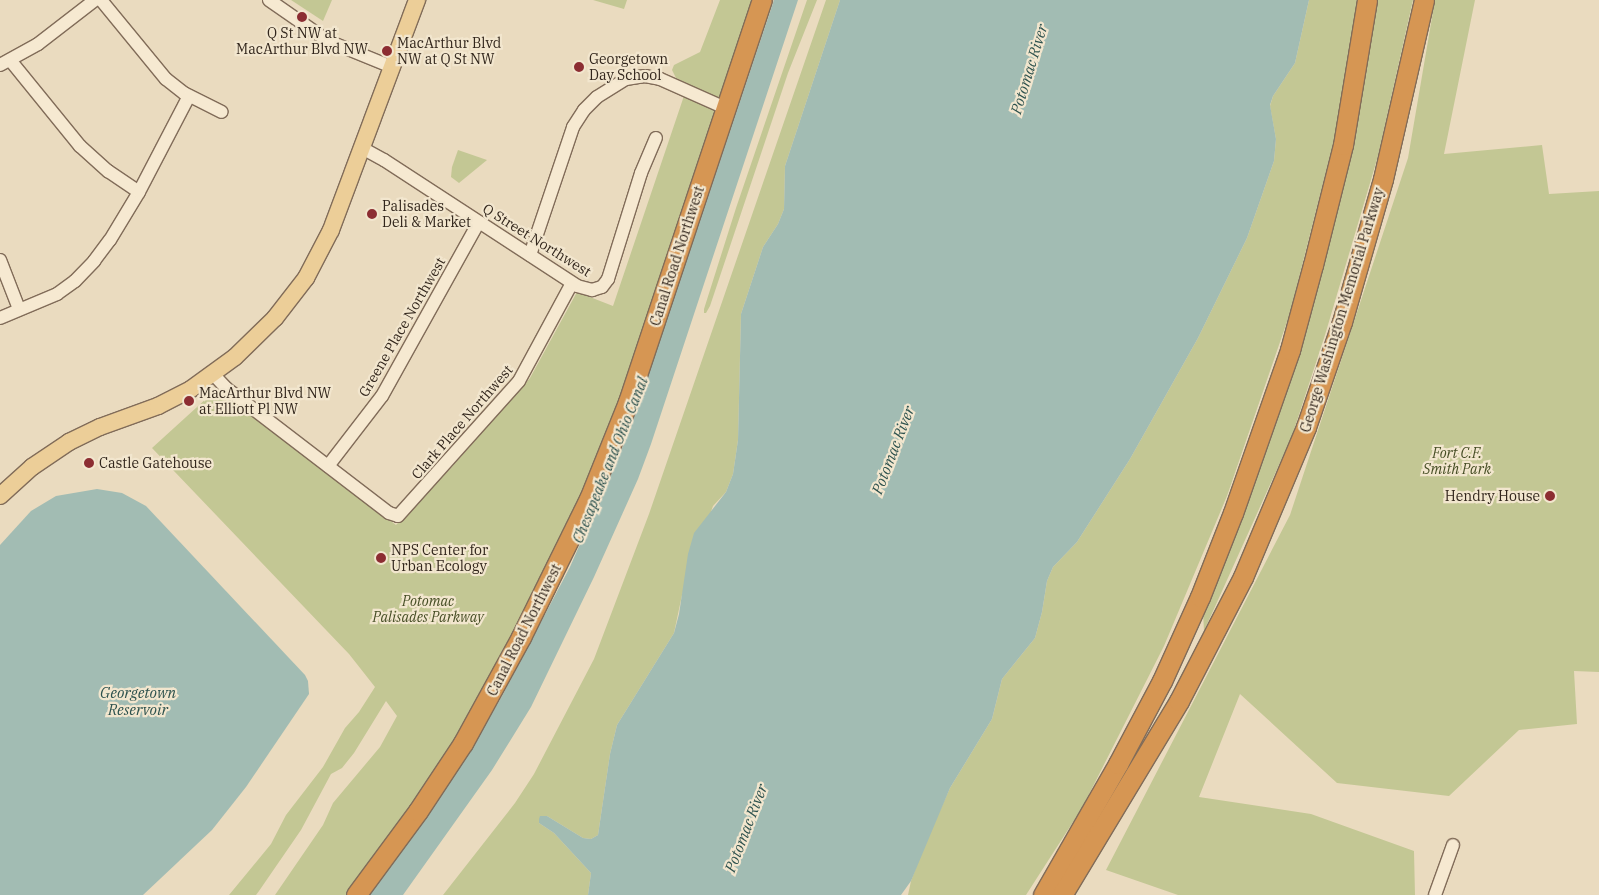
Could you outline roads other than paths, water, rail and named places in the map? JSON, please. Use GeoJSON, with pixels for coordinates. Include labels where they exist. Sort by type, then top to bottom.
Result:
{"type":"FeatureCollection","features":[{"type":"Feature","properties":{"kind":"highway","name":"Canal Road Northwest"},"geometry":{"type":"LineString","coordinates":[[356,895],[459,749],[521,637],[578,522],[608,456],[628,402],[762,0]]}},
{"type":"Feature","properties":{"kind":"highway"},"geometry":{"type":"LineString","coordinates":[[1043,895],[1118,764],[1162,680],[1200,597],[1233,513],[1290,350],[1313,264],[1343,145],[1367,0]]}},
{"type":"Feature","properties":{"kind":"highway","name":"George Washington Memorial Parkway"},"geometry":{"type":"LineString","coordinates":[[1062,895],[1179,701],[1243,577],[1306,427],[1342,322],[1383,178],[1424,0]]}},
{"type":"Feature","properties":{"kind":"main road"},"geometry":{"type":"LineString","coordinates":[[0,496],[32,466],[69,442],[100,427],[166,402],[213,374],[240,353],[267,328],[303,282],[332,230],[417,0]]}},
{"type":"Feature","properties":{"kind":"street"},"geometry":{"type":"LineString","coordinates":[[96,0],[43,41],[5,62],[80,146],[108,171],[139,192]]}},
{"type":"Feature","properties":{"kind":"street"},"geometry":{"type":"LineString","coordinates":[[101,0],[152,66],[166,79],[189,96],[222,112]]}},
{"type":"Feature","properties":{"kind":"street"},"geometry":{"type":"LineString","coordinates":[[269,0],[328,41],[392,66]]}},
{"type":"Feature","properties":{"kind":"street"},"geometry":{"type":"LineString","coordinates":[[530,255],[574,127],[584,110],[597,97],[626,79],[646,76],[660,79],[725,108]]}},
{"type":"Feature","properties":{"kind":"street"},"geometry":{"type":"LineString","coordinates":[[0,318],[57,294],[85,271],[110,240],[139,192],[189,96]]}},
{"type":"Feature","properties":{"kind":"street","name":"Q Street Northwest"},"geometry":{"type":"LineString","coordinates":[[362,148],[572,283],[582,288],[596,289],[605,285],[608,279],[641,173],[656,138]]}},
{"type":"Feature","properties":{"kind":"street","name":"Greene Place Northwest"},"geometry":{"type":"LineString","coordinates":[[328,466],[382,396],[478,222]]}},
{"type":"Feature","properties":{"kind":"street"},"geometry":{"type":"LineString","coordinates":[[0,260],[19,309]]}},
{"type":"Feature","properties":{"kind":"street","name":"Clark Place Northwest"},"geometry":{"type":"LineString","coordinates":[[328,466],[391,514],[398,516],[403,513],[516,386],[572,283]]}},
{"type":"Feature","properties":{"kind":"street"},"geometry":{"type":"LineString","coordinates":[[213,374],[226,388],[328,466]]}},
{"type":"Feature","properties":{"kind":"street"},"geometry":{"type":"LineString","coordinates":[[1435,895],[1453,845]]}},
{"type":"Feature","properties":{"kind":"water"},"geometry":{"type":"Polygon","coordinates":[[[774,0],[798,0],[651,444],[638,479],[594,577],[531,707],[492,770],[403,895],[368,895],[469,753],[502,696],[570,567],[629,432],[774,0]]]}},
{"type":"Feature","properties":{"kind":"water","name":"Potomac River"},"geometry":{"type":"Polygon","coordinates":[[[840,0],[1309,0],[1295,63],[1273,96],[1270,105],[1276,139],[1274,161],[1247,238],[1198,338],[1130,459],[1077,542],[1053,567],[1047,581],[1035,638],[1002,679],[992,719],[950,788],[911,881],[901,895],[588,895],[591,873],[554,833],[539,823],[539,819],[540,816],[547,816],[583,838],[591,839],[598,835],[610,754],[617,725],[674,633],[679,614],[688,554],[694,533],[726,492],[733,474],[738,440],[741,314],[763,247],[778,224],[784,209],[785,166],[840,0]]]}},
{"type":"Feature","properties":{"kind":"water","name":"Georgetown Reservoir"},"geometry":{"type":"Polygon","coordinates":[[[97,489],[122,493],[146,506],[305,675],[308,681],[309,694],[246,787],[212,830],[143,895],[0,895],[0,545],[31,511],[56,496],[97,489]]]}},
{"type":"Feature","properties":{"kind":"place","name":"Q St NW at MacArthur Blvd NW"},"geometry":{"type":"Point","coordinates":[302,17]}},
{"type":"Feature","properties":{"kind":"place","name":"MacArthur Blvd NW at Q St NW"},"geometry":{"type":"Point","coordinates":[387,51]}},
{"type":"Feature","properties":{"kind":"place","name":"Georgetown Day School"},"geometry":{"type":"Point","coordinates":[579,67]}},
{"type":"Feature","properties":{"kind":"place","name":"Palisades Deli & Market"},"geometry":{"type":"Point","coordinates":[372,214]}},
{"type":"Feature","properties":{"kind":"place","name":"MacArthur Blvd NW at Elliott Pl NW"},"geometry":{"type":"Point","coordinates":[189,401]}},
{"type":"Feature","properties":{"kind":"place","name":"Castle Gatehouse"},"geometry":{"type":"Point","coordinates":[89,463]}},
{"type":"Feature","properties":{"kind":"place","name":"Hendry House"},"geometry":{"type":"Point","coordinates":[1550,496]}},
{"type":"Feature","properties":{"kind":"place","name":"NPS Center for Urban Ecology"},"geometry":{"type":"Point","coordinates":[381,558]}},
{"type":"Feature","properties":{"kind":"park label","name":"Fort C.F. Smith Park"},"geometry":{"type":"Point","coordinates":[1457,462]}},
{"type":"Feature","properties":{"kind":"park label","name":"Potomac Palisades Parkway"},"geometry":{"type":"Point","coordinates":[428,610]}},
{"type":"Feature","properties":{"kind":"water label","name":"Chesapeake and Ohio Canal"},"geometry":{"type":"Point","coordinates":[610,460]}}]}
